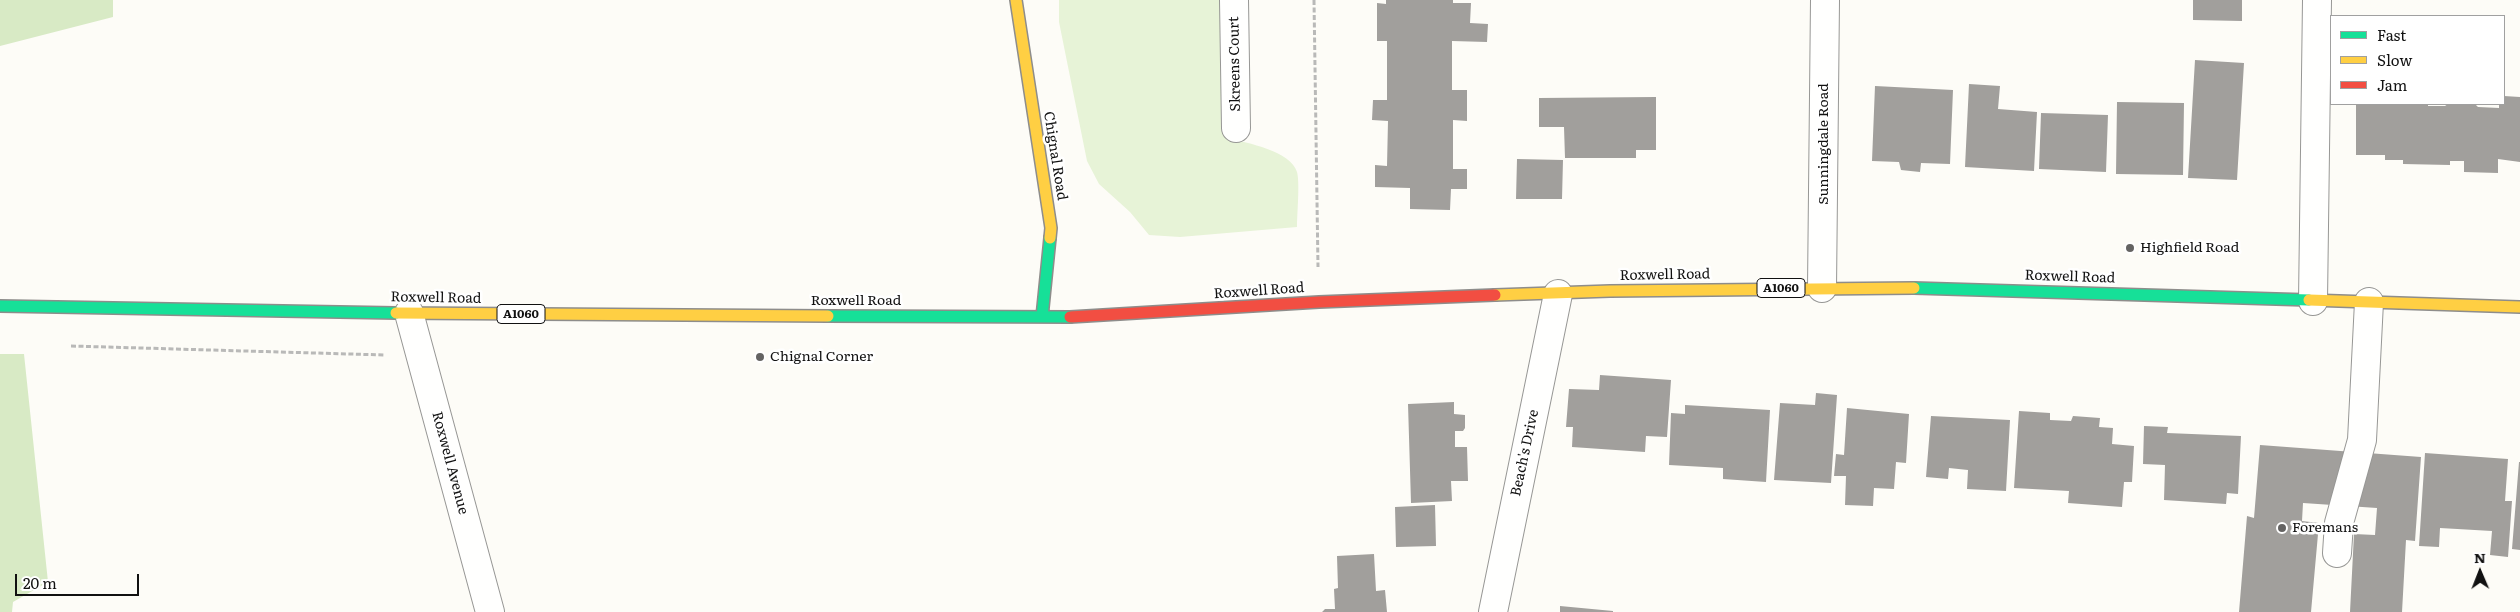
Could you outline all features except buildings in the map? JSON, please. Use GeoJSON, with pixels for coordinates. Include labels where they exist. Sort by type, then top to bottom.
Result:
{"type":"FeatureCollection","features":[{"type":"Feature","properties":{"kind":"main road","name":"Chignal Road"},"geometry":{"type":"LineString","coordinates":[[1016,0],[1051,228],[1042,317]]}},
{"type":"Feature","properties":{"kind":"main road","name":"Roxwell Road"},"geometry":{"type":"LineString","coordinates":[[0,306],[409,313],[1042,317],[1104,316],[1319,302],[1558,294],[1822,288],[1946,288],[2520,308]]}},
{"type":"Feature","properties":{"kind":"street","name":"Skreens Court"},"geometry":{"type":"LineString","coordinates":[[1234,0],[1236,128]]}},
{"type":"Feature","properties":{"kind":"street","name":"Sunningdale Road"},"geometry":{"type":"LineString","coordinates":[[1822,288],[1825,0]]}},
{"type":"Feature","properties":{"kind":"street"},"geometry":{"type":"LineString","coordinates":[[2313,300],[2317,0]]}},
{"type":"Feature","properties":{"kind":"street","name":"Beach's Drive"},"geometry":{"type":"LineString","coordinates":[[1493,612],[1558,294]]}},
{"type":"Feature","properties":{"kind":"street"},"geometry":{"type":"LineString","coordinates":[[2337,553],[2339,523],[2362,440],[2369,302]]}},
{"type":"Feature","properties":{"kind":"street","name":"Roxwell Avenue"},"geometry":{"type":"LineString","coordinates":[[409,313],[490,612]]}},
{"type":"Feature","properties":{"kind":"path"},"geometry":{"type":"LineString","coordinates":[[1314,0],[1319,302]]}},
{"type":"Feature","properties":{"kind":"path"},"geometry":{"type":"LineString","coordinates":[[67,346],[421,356]]}},
{"type":"Feature","properties":{"kind":"green space"},"geometry":{"type":"Polygon","coordinates":[[[0,0],[113,0],[113,17],[0,46],[0,0]]]}},
{"type":"Feature","properties":{"kind":"green space"},"geometry":{"type":"Polygon","coordinates":[[[1059,0],[1224,0],[1228,138],[1257,145],[1278,153],[1293,165],[1297,172],[1298,183],[1297,227],[1180,237],[1149,235],[1130,212],[1099,184],[1087,161],[1059,22],[1059,0]]]}},
{"type":"Feature","properties":{"kind":"green space"},"geometry":{"type":"Polygon","coordinates":[[[0,354],[24,354],[48,582],[13,602],[12,612],[0,612],[0,354]]]}},
{"type":"Feature","properties":{"kind":"traffic: fast"},"geometry":{"type":"LineString","coordinates":[[1042,317],[1050,238]]}},
{"type":"Feature","properties":{"kind":"traffic: fast"},"geometry":{"type":"LineString","coordinates":[[1914,288],[2309,300]]}},
{"type":"Feature","properties":{"kind":"traffic: fast"},"geometry":{"type":"LineString","coordinates":[[0,306],[396,313]]}},
{"type":"Feature","properties":{"kind":"traffic: fast"},"geometry":{"type":"LineString","coordinates":[[828,316],[1070,317]]}},
{"type":"Feature","properties":{"kind":"traffic: slow"},"geometry":{"type":"LineString","coordinates":[[1016,0],[1051,228],[1050,238]]}},
{"type":"Feature","properties":{"kind":"traffic: slow"},"geometry":{"type":"LineString","coordinates":[[1495,295],[1610,291],[1914,288]]}},
{"type":"Feature","properties":{"kind":"traffic: slow"},"geometry":{"type":"LineString","coordinates":[[2309,300],[2520,307]]}},
{"type":"Feature","properties":{"kind":"traffic: slow"},"geometry":{"type":"LineString","coordinates":[[396,313],[828,316]]}},
{"type":"Feature","properties":{"kind":"traffic: jam"},"geometry":{"type":"LineString","coordinates":[[1070,317],[1319,302],[1495,295]]}},
{"type":"Feature","properties":{"kind":"place","name":"Highfield Road"},"geometry":{"type":"Point","coordinates":[2130,248]}},
{"type":"Feature","properties":{"kind":"place","name":"Chignal Corner"},"geometry":{"type":"Point","coordinates":[760,357]}},
{"type":"Feature","properties":{"kind":"place","name":"Foremans"},"geometry":{"type":"Point","coordinates":[2282,528]}}]}
